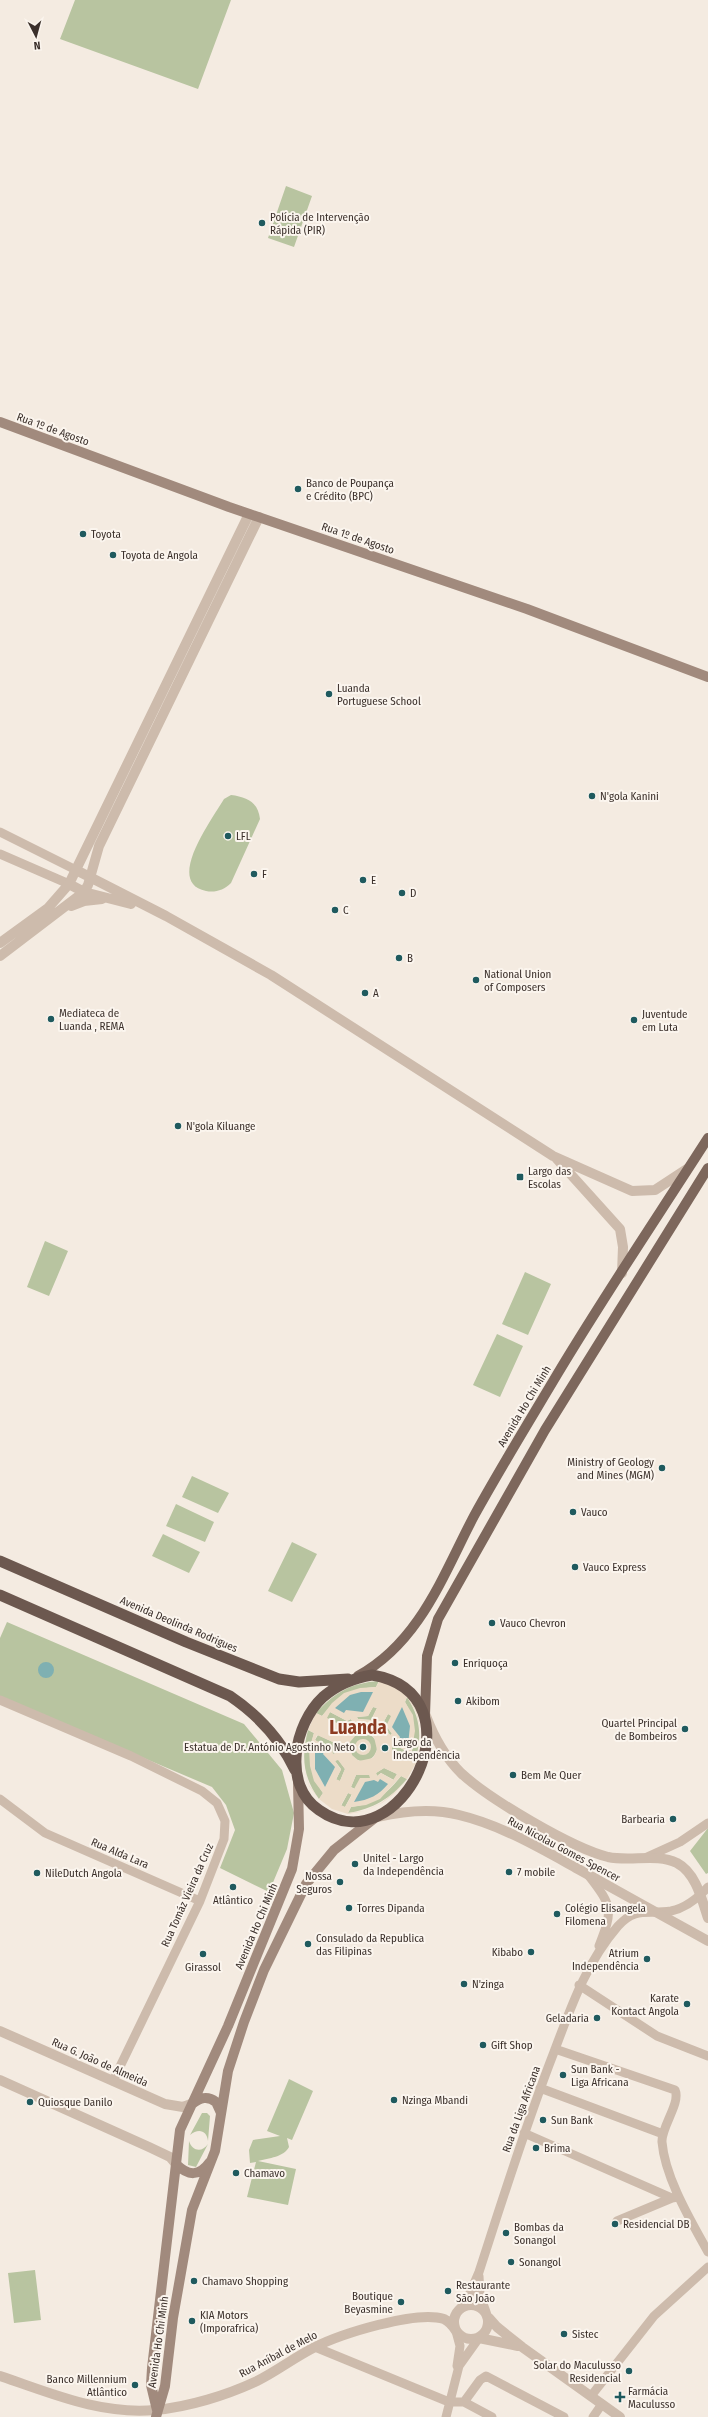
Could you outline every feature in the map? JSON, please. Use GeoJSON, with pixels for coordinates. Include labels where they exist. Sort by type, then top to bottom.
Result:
{"type":"FeatureCollection","features":[{"type":"Feature","properties":{"kind":"highway","name":"Avenida Deolinda Rodrigues"},"geometry":{"type":"LineString","coordinates":[[0,1561],[186,1642],[279,1679],[320,1682],[355,1678]]}},
{"type":"Feature","properties":{"kind":"highway"},"geometry":{"type":"LineString","coordinates":[[0,1595],[230,1696],[248,1708],[266,1727],[286,1753],[298,1777],[302,1789],[309,1800],[326,1816],[346,1821],[376,1817],[401,1800],[417,1778],[423,1765],[426,1748],[425,1715],[412,1696],[393,1680],[372,1675],[355,1678],[328,1694],[307,1718],[297,1748],[298,1777]]}},
{"type":"Feature","properties":{"kind":"main road","name":"Rua 1º de Agosto"},"geometry":{"type":"LineString","coordinates":[[0,422],[249,514],[528,609],[708,677]]}},
{"type":"Feature","properties":{"kind":"main road","name":"Avenida Ho Chi Minh"},"geometry":{"type":"LineString","coordinates":[[355,1678],[392,1653],[404,1641],[426,1610],[502,1467],[569,1354],[622,1274],[708,1138]]}},
{"type":"Feature","properties":{"kind":"main road"},"geometry":{"type":"LineString","coordinates":[[425,1715],[427,1656],[438,1619],[545,1430],[708,1168]]}},
{"type":"Feature","properties":{"kind":"main road","name":"Avenida Ho Chi Minh"},"geometry":{"type":"LineString","coordinates":[[157,2414],[151,2385],[151,2374],[160,2283],[176,2164],[176,2148],[180,2130],[191,2104],[205,2078],[283,1896],[292,1869],[299,1829],[298,1777]]}},
{"type":"Feature","properties":{"kind":"main road","name":"Avenida Ho Chi Minh"},"geometry":{"type":"LineString","coordinates":[[157,2414],[165,2386],[173,2318],[192,2210],[214,2155],[228,2071],[244,2022],[264,1970],[303,1890],[321,1864],[346,1839],[376,1817]]}},
{"type":"Feature","properties":{"kind":"main road"},"geometry":{"type":"LineString","coordinates":[[191,2104],[204,2097],[214,2099],[219,2106],[221,2119]]}},
{"type":"Feature","properties":{"kind":"main road"},"geometry":{"type":"LineString","coordinates":[[176,2164],[187,2173],[195,2174],[207,2167],[214,2155]]}},
{"type":"Feature","properties":{"kind":"street"},"geometry":{"type":"LineString","coordinates":[[0,943],[48,908],[69,884],[249,514]]}},
{"type":"Feature","properties":{"kind":"street"},"geometry":{"type":"LineString","coordinates":[[0,956],[84,892],[90,878],[99,846],[259,517]]}},
{"type":"Feature","properties":{"kind":"street"},"geometry":{"type":"LineString","coordinates":[[0,832],[166,916],[271,975],[553,1156],[632,1191],[655,1190],[689,1168]]}},
{"type":"Feature","properties":{"kind":"street"},"geometry":{"type":"LineString","coordinates":[[0,854],[84,892],[117,899],[166,916]]}},
{"type":"Feature","properties":{"kind":"street"},"geometry":{"type":"LineString","coordinates":[[60,911],[84,901],[117,899]]}},
{"type":"Feature","properties":{"kind":"street"},"geometry":{"type":"LineString","coordinates":[[553,1156],[620,1229],[623,1248],[622,1274]]}},
{"type":"Feature","properties":{"kind":"street","name":"Rua Tomáz Vieira da Cruz"},"geometry":{"type":"LineString","coordinates":[[0,1700],[131,1756],[202,1791],[216,1803],[225,1821],[224,1839],[200,1901],[112,2081]]}},
{"type":"Feature","properties":{"kind":"street","name":"Rua Nicolau Gomes Spencer"},"geometry":{"type":"LineString","coordinates":[[425,1715],[432,1732],[454,1764],[492,1796],[564,1838],[599,1854],[622,1859],[664,1859],[683,1867],[700,1895],[708,1918]]}},
{"type":"Feature","properties":{"kind":"street","name":"Rua Alda Lara"},"geometry":{"type":"LineString","coordinates":[[0,1799],[33,1824],[59,1840],[200,1901]]}},
{"type":"Feature","properties":{"kind":"street","name":"Rua Nicolau Gomes Spencer"},"geometry":{"type":"LineString","coordinates":[[376,1817],[408,1811],[458,1814],[516,1836],[708,1941]]}},
{"type":"Feature","properties":{"kind":"street"},"geometry":{"type":"LineString","coordinates":[[645,1858],[680,1842],[708,1823]]}},
{"type":"Feature","properties":{"kind":"street","name":"Rua da Liga Africana"},"geometry":{"type":"LineString","coordinates":[[479,2272],[540,2088],[579,1985],[594,1957],[609,1918],[609,1911],[605,1898],[590,1876]]}},
{"type":"Feature","properties":{"kind":"street","name":"Rua da Liga Africana"},"geometry":{"type":"LineString","coordinates":[[594,1957],[627,1917],[643,1911],[656,1912],[678,1909],[700,1895],[708,1887]]}},
{"type":"Feature","properties":{"kind":"street"},"geometry":{"type":"LineString","coordinates":[[579,1985],[657,2036],[708,2056]]}},
{"type":"Feature","properties":{"kind":"street","name":"Rua G. João de Almeida"},"geometry":{"type":"LineString","coordinates":[[0,2031],[165,2104],[183,2107],[191,2104]]}},
{"type":"Feature","properties":{"kind":"street"},"geometry":{"type":"LineString","coordinates":[[555,2049],[675,2090],[676,2098],[663,2134],[663,2148],[675,2197],[708,2252]]}},
{"type":"Feature","properties":{"kind":"street"},"geometry":{"type":"LineString","coordinates":[[0,2080],[159,2151],[174,2160],[176,2164]]}},
{"type":"Feature","properties":{"kind":"street"},"geometry":{"type":"LineString","coordinates":[[540,2088],[663,2134]]}},
{"type":"Feature","properties":{"kind":"street"},"geometry":{"type":"LineString","coordinates":[[524,2133],[675,2197]]}},
{"type":"Feature","properties":{"kind":"street"},"geometry":{"type":"LineString","coordinates":[[617,2221],[675,2197]]}},
{"type":"Feature","properties":{"kind":"street"},"geometry":{"type":"LineString","coordinates":[[591,2396],[654,2316],[708,2267]]}},
{"type":"Feature","properties":{"kind":"street"},"geometry":{"type":"LineString","coordinates":[[454,2385],[460,2346],[456,2331],[455,2317],[466,2300],[479,2272]]}},
{"type":"Feature","properties":{"kind":"street"},"geometry":{"type":"LineString","coordinates":[[446,2417],[454,2385],[464,2357],[488,2327],[487,2315],[480,2295],[479,2272]]}},
{"type":"Feature","properties":{"kind":"street"},"geometry":{"type":"LineString","coordinates":[[460,2309],[471,2305],[482,2308],[497,2327],[522,2347],[620,2417]]}},
{"type":"Feature","properties":{"kind":"street","name":"Rua Aníbal de Melo"},"geometry":{"type":"LineString","coordinates":[[0,2376],[92,2406],[157,2414],[242,2387],[314,2347],[374,2326],[429,2317],[460,2309]]}},
{"type":"Feature","properties":{"kind":"street"},"geometry":{"type":"LineString","coordinates":[[429,2317],[449,2322],[464,2338],[479,2338],[522,2347]]}},
{"type":"Feature","properties":{"kind":"street"},"geometry":{"type":"LineString","coordinates":[[314,2347],[449,2402],[464,2402],[492,2417]]}},
{"type":"Feature","properties":{"kind":"street"},"geometry":{"type":"LineString","coordinates":[[464,2402],[480,2380],[486,2376],[564,2417]]}},
{"type":"Feature","properties":{"kind":"street"},"geometry":{"type":"LineString","coordinates":[[593,2417],[602,2404]]}},
{"type":"Feature","properties":{"kind":"green space"},"geometry":{"type":"Polygon","coordinates":[[[75,0],[231,0],[198,89],[60,39],[75,0]]]}},
{"type":"Feature","properties":{"kind":"green space"},"geometry":{"type":"Polygon","coordinates":[[[286,186],[312,196],[294,247],[268,238],[286,186]]]}},
{"type":"Feature","properties":{"kind":"green space","name":"LFL"},"geometry":{"type":"Polygon","coordinates":[[[231,795],[242,797],[251,801],[257,808],[260,819],[231,883],[213,892],[206,891],[194,886],[190,876],[190,863],[202,834],[224,799],[231,795]]]}},
{"type":"Feature","properties":{"kind":"green space"},"geometry":{"type":"Polygon","coordinates":[[[45,1241],[68,1251],[49,1296],[27,1287],[45,1241]]]}},
{"type":"Feature","properties":{"kind":"green space"},"geometry":{"type":"Polygon","coordinates":[[[525,1272],[551,1284],[528,1335],[502,1324],[525,1272]]]}},
{"type":"Feature","properties":{"kind":"green space"},"geometry":{"type":"Polygon","coordinates":[[[497,1334],[523,1346],[500,1397],[473,1385],[497,1334]]]}},
{"type":"Feature","properties":{"kind":"green space"},"geometry":{"type":"Polygon","coordinates":[[[192,1476],[229,1493],[218,1513],[182,1497],[192,1476]]]}},
{"type":"Feature","properties":{"kind":"green space"},"geometry":{"type":"Polygon","coordinates":[[[176,1504],[214,1522],[205,1542],[166,1526],[176,1504]]]}},
{"type":"Feature","properties":{"kind":"green space"},"geometry":{"type":"Polygon","coordinates":[[[163,1534],[200,1552],[189,1573],[152,1556],[163,1534]]]}},
{"type":"Feature","properties":{"kind":"green space"},"geometry":{"type":"Polygon","coordinates":[[[292,1542],[317,1554],[292,1602],[268,1591],[292,1542]]]}},
{"type":"Feature","properties":{"kind":"green space"},"geometry":{"type":"Polygon","coordinates":[[[7,1622],[244,1724],[282,1770],[294,1813],[287,1849],[269,1892],[220,1868],[235,1830],[226,1805],[212,1787],[0,1697],[0,1638],[7,1622]]]}},
{"type":"Feature","properties":{"kind":"green space"},"geometry":{"type":"Polygon","coordinates":[[[379,1681],[376,1687],[360,1689],[339,1699],[322,1716],[316,1713],[330,1699],[344,1690],[352,1686],[379,1681]]]}},
{"type":"Feature","properties":{"kind":"green space"},"geometry":{"type":"Polygon","coordinates":[[[407,1697],[412,1705],[419,1728],[419,1744],[415,1762],[410,1759],[414,1730],[409,1709],[405,1702],[407,1697]]]}},
{"type":"Feature","properties":{"kind":"green space"},"geometry":{"type":"Polygon","coordinates":[[[373,1707],[377,1708],[371,1720],[358,1719],[357,1717],[368,1716],[373,1707]]]}},
{"type":"Feature","properties":{"kind":"green space"},"geometry":{"type":"Polygon","coordinates":[[[330,1712],[347,1721],[351,1719],[352,1721],[344,1727],[326,1718],[330,1712]]]}},
{"type":"Feature","properties":{"kind":"green space"},"geometry":{"type":"Polygon","coordinates":[[[388,1714],[392,1716],[387,1726],[392,1734],[390,1735],[382,1725],[388,1714]]]}},
{"type":"Feature","properties":{"kind":"green space"},"geometry":{"type":"Polygon","coordinates":[[[308,1730],[314,1733],[311,1749],[311,1764],[315,1779],[323,1793],[319,1799],[310,1783],[305,1766],[304,1758],[308,1730]]]}},
{"type":"Feature","properties":{"kind":"green space"},"geometry":{"type":"Polygon","coordinates":[[[363,1733],[373,1737],[377,1747],[373,1757],[363,1761],[353,1757],[349,1747],[353,1737],[363,1733]]]}},
{"type":"Feature","properties":{"kind":"green space"},"geometry":{"type":"Polygon","coordinates":[[[318,1735],[335,1743],[336,1753],[333,1754],[315,1740],[318,1735]]]}},
{"type":"Feature","properties":{"kind":"green space"},"geometry":{"type":"Polygon","coordinates":[[[395,1741],[395,1745],[408,1752],[405,1757],[392,1751],[392,1742],[395,1741]]]}},
{"type":"Feature","properties":{"kind":"green space"},"geometry":{"type":"Polygon","coordinates":[[[338,1759],[345,1769],[340,1781],[336,1780],[341,1769],[335,1761],[338,1759]]]}},
{"type":"Feature","properties":{"kind":"green space"},"geometry":{"type":"Polygon","coordinates":[[[384,1768],[397,1774],[394,1780],[381,1773],[377,1776],[376,1773],[384,1768]]]}},
{"type":"Feature","properties":{"kind":"green space"},"geometry":{"type":"Polygon","coordinates":[[[356,1775],[370,1775],[370,1778],[355,1789],[351,1787],[356,1775]]]}},
{"type":"Feature","properties":{"kind":"green space"},"geometry":{"type":"Polygon","coordinates":[[[401,1776],[407,1779],[394,1792],[380,1802],[365,1809],[348,1813],[351,1807],[366,1804],[385,1793],[401,1776]]]}},
{"type":"Feature","properties":{"kind":"green space"},"geometry":{"type":"Polygon","coordinates":[[[348,1793],[352,1794],[345,1807],[341,1806],[348,1793]]]}},
{"type":"Feature","properties":{"kind":"green space"},"geometry":{"type":"Polygon","coordinates":[[[708,1828],[708,1873],[706,1874],[690,1851],[708,1828]]]}},
{"type":"Feature","properties":{"kind":"green space"},"geometry":{"type":"Polygon","coordinates":[[[289,2079],[313,2091],[292,2140],[287,2138],[289,2147],[287,2150],[276,2157],[258,2161],[296,2169],[288,2205],[247,2197],[256,2162],[250,2163],[249,2150],[253,2140],[280,2136],[267,2131],[289,2079]]]}},
{"type":"Feature","properties":{"kind":"green space"},"geometry":{"type":"Polygon","coordinates":[[[202,2113],[207,2113],[210,2116],[208,2141],[206,2134],[202,2131],[196,2131],[190,2135],[202,2113]]]}},
{"type":"Feature","properties":{"kind":"green space"},"geometry":{"type":"Polygon","coordinates":[[[189,2141],[192,2147],[197,2150],[203,2149],[208,2144],[196,2167],[188,2165],[189,2141]]]}},
{"type":"Feature","properties":{"kind":"green space"},"geometry":{"type":"Polygon","coordinates":[[[35,2270],[41,2320],[14,2323],[8,2273],[35,2270]]]}},
{"type":"Feature","properties":{"kind":"shaded area","name":"Largo da Independência"},"geometry":{"type":"Polygon","coordinates":[[[379,1681],[396,1687],[408,1697],[417,1712],[420,1729],[416,1712],[407,1697],[405,1702],[413,1715],[415,1731],[410,1759],[415,1762],[420,1746],[416,1763],[407,1779],[401,1776],[380,1799],[366,1805],[351,1807],[348,1813],[365,1811],[348,1814],[332,1809],[319,1799],[323,1793],[314,1781],[310,1766],[309,1749],[314,1733],[308,1730],[316,1713],[322,1716],[332,1703],[344,1693],[360,1688],[376,1687],[379,1681]],[[373,1707],[368,1716],[357,1717],[358,1719],[371,1720],[377,1708],[373,1707]],[[330,1712],[327,1718],[344,1727],[352,1721],[351,1719],[347,1721],[330,1712]],[[388,1714],[382,1725],[390,1735],[392,1734],[386,1726],[391,1716],[388,1714]],[[365,1733],[356,1735],[350,1742],[352,1755],[359,1761],[373,1758],[377,1750],[374,1737],[365,1733]],[[317,1735],[315,1740],[332,1749],[333,1754],[336,1753],[335,1743],[317,1735]],[[394,1741],[392,1742],[392,1751],[405,1757],[408,1752],[395,1745],[394,1741]],[[324,1751],[315,1769],[325,1787],[330,1762],[323,1754],[324,1751]],[[338,1760],[335,1761],[341,1770],[336,1779],[340,1781],[345,1769],[338,1760]],[[384,1768],[376,1773],[377,1776],[381,1773],[393,1780],[397,1774],[384,1768]],[[356,1775],[351,1787],[354,1789],[360,1778],[370,1778],[369,1775],[356,1775]],[[348,1793],[341,1805],[345,1807],[352,1795],[348,1793]]]}},
{"type":"Feature","properties":{"kind":"shaded area","name":"Largo da Independência"},"geometry":{"type":"Polygon","coordinates":[[[363,1739],[370,1744],[371,1747],[366,1754],[363,1755],[356,1750],[355,1747],[360,1740],[363,1739]]]}},
{"type":"Feature","properties":{"kind":"shaded area"},"geometry":{"type":"Polygon","coordinates":[[[407,1779],[395,1793],[382,1803],[365,1811],[381,1803],[395,1792],[407,1779]]]}},
{"type":"Feature","properties":{"kind":"water"},"geometry":{"type":"Polygon","coordinates":[[[43,1662],[49,1662],[54,1667],[52,1676],[49,1678],[43,1678],[38,1673],[38,1667],[43,1662]]]}},
{"type":"Feature","properties":{"kind":"water"},"geometry":{"type":"Polygon","coordinates":[[[361,1692],[373,1692],[363,1712],[346,1710],[344,1713],[335,1708],[350,1695],[361,1692]]]}},
{"type":"Feature","properties":{"kind":"water"},"geometry":{"type":"Polygon","coordinates":[[[402,1707],[410,1726],[408,1745],[399,1740],[400,1737],[392,1727],[402,1707]]]}},
{"type":"Feature","properties":{"kind":"water"},"geometry":{"type":"Polygon","coordinates":[[[315,1747],[324,1752],[323,1754],[335,1767],[325,1787],[315,1769],[315,1747]]]}},
{"type":"Feature","properties":{"kind":"water"},"geometry":{"type":"Polygon","coordinates":[[[380,1779],[388,1784],[381,1791],[369,1798],[354,1802],[365,1782],[374,1780],[378,1782],[380,1779]]]}},
{"type":"Feature","properties":{"kind":"place","name":"Polícia de Intervenção Rápida (PIR)"},"geometry":{"type":"Point","coordinates":[262,223]}},
{"type":"Feature","properties":{"kind":"place","name":"Banco de Poupança e Crédito (BPC)"},"geometry":{"type":"Point","coordinates":[298,489]}},
{"type":"Feature","properties":{"kind":"place","name":"Toyota"},"geometry":{"type":"Point","coordinates":[83,534]}},
{"type":"Feature","properties":{"kind":"place","name":"Toyota de Angola"},"geometry":{"type":"Point","coordinates":[113,555]}},
{"type":"Feature","properties":{"kind":"place","name":"Luanda Portuguese School"},"geometry":{"type":"Point","coordinates":[329,694]}},
{"type":"Feature","properties":{"kind":"place","name":"N'gola Kanini"},"geometry":{"type":"Point","coordinates":[592,796]}},
{"type":"Feature","properties":{"kind":"place","name":"LFL"},"geometry":{"type":"Point","coordinates":[228,836]}},
{"type":"Feature","properties":{"kind":"place","name":"F"},"geometry":{"type":"Point","coordinates":[254,874]}},
{"type":"Feature","properties":{"kind":"place","name":"E"},"geometry":{"type":"Point","coordinates":[363,880]}},
{"type":"Feature","properties":{"kind":"place","name":"D"},"geometry":{"type":"Point","coordinates":[402,893]}},
{"type":"Feature","properties":{"kind":"place","name":"C"},"geometry":{"type":"Point","coordinates":[335,910]}},
{"type":"Feature","properties":{"kind":"place","name":"B"},"geometry":{"type":"Point","coordinates":[399,958]}},
{"type":"Feature","properties":{"kind":"place","name":"National Union of Composers"},"geometry":{"type":"Point","coordinates":[476,980]}},
{"type":"Feature","properties":{"kind":"place","name":"A"},"geometry":{"type":"Point","coordinates":[365,993]}},
{"type":"Feature","properties":{"kind":"place","name":"Mediateca de Luanda , REMA"},"geometry":{"type":"Point","coordinates":[51,1019]}},
{"type":"Feature","properties":{"kind":"place","name":"Juventude em Luta"},"geometry":{"type":"Point","coordinates":[634,1020]}},
{"type":"Feature","properties":{"kind":"place","name":"N'gola Kiluange"},"geometry":{"type":"Point","coordinates":[178,1126]}},
{"type":"Feature","properties":{"kind":"place","name":"Largo das Escolas"},"geometry":{"type":"Point","coordinates":[520,1177]}},
{"type":"Feature","properties":{"kind":"place","name":"Ministry of Geology and Mines (MGM)"},"geometry":{"type":"Point","coordinates":[662,1468]}},
{"type":"Feature","properties":{"kind":"place","name":"Vauco"},"geometry":{"type":"Point","coordinates":[573,1512]}},
{"type":"Feature","properties":{"kind":"place","name":"Vauco Express"},"geometry":{"type":"Point","coordinates":[575,1567]}},
{"type":"Feature","properties":{"kind":"place","name":"Vauco Chevron"},"geometry":{"type":"Point","coordinates":[492,1623]}},
{"type":"Feature","properties":{"kind":"place","name":"Enriquoça"},"geometry":{"type":"Point","coordinates":[455,1663]}},
{"type":"Feature","properties":{"kind":"place","name":"Akibom"},"geometry":{"type":"Point","coordinates":[458,1701]}},
{"type":"Feature","properties":{"kind":"place","name":"Quartel Principal de Bombeiros"},"geometry":{"type":"Point","coordinates":[685,1729]}},
{"type":"Feature","properties":{"kind":"place","name":"Estatua de Dr. António Agostinho Neto"},"geometry":{"type":"Point","coordinates":[363,1747]}},
{"type":"Feature","properties":{"kind":"place","name":"Largo da Independência"},"geometry":{"type":"Point","coordinates":[385,1748]}},
{"type":"Feature","properties":{"kind":"place","name":"Bem Me Quer"},"geometry":{"type":"Point","coordinates":[513,1775]}},
{"type":"Feature","properties":{"kind":"place","name":"Barbearia"},"geometry":{"type":"Point","coordinates":[673,1819]}},
{"type":"Feature","properties":{"kind":"place","name":"Unitel - Largo da Independência"},"geometry":{"type":"Point","coordinates":[355,1864]}},
{"type":"Feature","properties":{"kind":"place","name":"7 mobile"},"geometry":{"type":"Point","coordinates":[509,1872]}},
{"type":"Feature","properties":{"kind":"place","name":"NileDutch Angola"},"geometry":{"type":"Point","coordinates":[37,1873]}},
{"type":"Feature","properties":{"kind":"place","name":"Nossa Seguros"},"geometry":{"type":"Point","coordinates":[340,1882]}},
{"type":"Feature","properties":{"kind":"place","name":"Atlântico"},"geometry":{"type":"Point","coordinates":[233,1887]}},
{"type":"Feature","properties":{"kind":"place","name":"Torres Dipanda"},"geometry":{"type":"Point","coordinates":[349,1908]}},
{"type":"Feature","properties":{"kind":"place","name":"Colégio Elisangela Filomena"},"geometry":{"type":"Point","coordinates":[557,1914]}},
{"type":"Feature","properties":{"kind":"place","name":"Consulado da Republica das Filipinas"},"geometry":{"type":"Point","coordinates":[308,1944]}},
{"type":"Feature","properties":{"kind":"place","name":"Kibabo"},"geometry":{"type":"Point","coordinates":[531,1952]}},
{"type":"Feature","properties":{"kind":"place","name":"Girassol"},"geometry":{"type":"Point","coordinates":[203,1954]}},
{"type":"Feature","properties":{"kind":"place","name":"Atrium Independência"},"geometry":{"type":"Point","coordinates":[647,1959]}},
{"type":"Feature","properties":{"kind":"place","name":"N'zinga"},"geometry":{"type":"Point","coordinates":[464,1984]}},
{"type":"Feature","properties":{"kind":"place","name":"Karate Kontact Angola"},"geometry":{"type":"Point","coordinates":[687,2004]}},
{"type":"Feature","properties":{"kind":"place","name":"Geladaria"},"geometry":{"type":"Point","coordinates":[597,2018]}},
{"type":"Feature","properties":{"kind":"place","name":"Gift Shop"},"geometry":{"type":"Point","coordinates":[483,2045]}},
{"type":"Feature","properties":{"kind":"place","name":"Sun Bank - Liga Africana"},"geometry":{"type":"Point","coordinates":[563,2075]}},
{"type":"Feature","properties":{"kind":"place","name":"Nzinga Mbandi"},"geometry":{"type":"Point","coordinates":[394,2100]}},
{"type":"Feature","properties":{"kind":"place","name":"Quiosque Danilo"},"geometry":{"type":"Point","coordinates":[30,2102]}},
{"type":"Feature","properties":{"kind":"place","name":"Sun Bank"},"geometry":{"type":"Point","coordinates":[543,2120]}},
{"type":"Feature","properties":{"kind":"place","name":"Brima"},"geometry":{"type":"Point","coordinates":[536,2148]}},
{"type":"Feature","properties":{"kind":"place","name":"Chamavo"},"geometry":{"type":"Point","coordinates":[236,2173]}},
{"type":"Feature","properties":{"kind":"place","name":"Residencial DB"},"geometry":{"type":"Point","coordinates":[615,2224]}},
{"type":"Feature","properties":{"kind":"place","name":"Bombas da Sonangol"},"geometry":{"type":"Point","coordinates":[506,2233]}},
{"type":"Feature","properties":{"kind":"place","name":"Sonangol"},"geometry":{"type":"Point","coordinates":[511,2262]}},
{"type":"Feature","properties":{"kind":"place","name":"Chamavo Shopping"},"geometry":{"type":"Point","coordinates":[194,2281]}},
{"type":"Feature","properties":{"kind":"place","name":"Restaurante São João"},"geometry":{"type":"Point","coordinates":[448,2291]}},
{"type":"Feature","properties":{"kind":"place","name":"Boutique Beyasmine"},"geometry":{"type":"Point","coordinates":[401,2302]}},
{"type":"Feature","properties":{"kind":"place","name":"KIA Motors (Imporafrica)"},"geometry":{"type":"Point","coordinates":[192,2321]}},
{"type":"Feature","properties":{"kind":"place","name":"Sistec"},"geometry":{"type":"Point","coordinates":[564,2334]}},
{"type":"Feature","properties":{"kind":"place","name":"Solar do Maculusso Residencial"},"geometry":{"type":"Point","coordinates":[629,2371]}},
{"type":"Feature","properties":{"kind":"place","name":"Banco Millennium Atlântico"},"geometry":{"type":"Point","coordinates":[135,2385]}},
{"type":"Feature","properties":{"kind":"place","name":"Farmácia Maculusso"},"geometry":{"type":"Point","coordinates":[620,2397]}},
{"type":"Feature","properties":{"kind":"district","name":"Luanda"},"geometry":{"type":"Point","coordinates":[358,1727]}}]}
